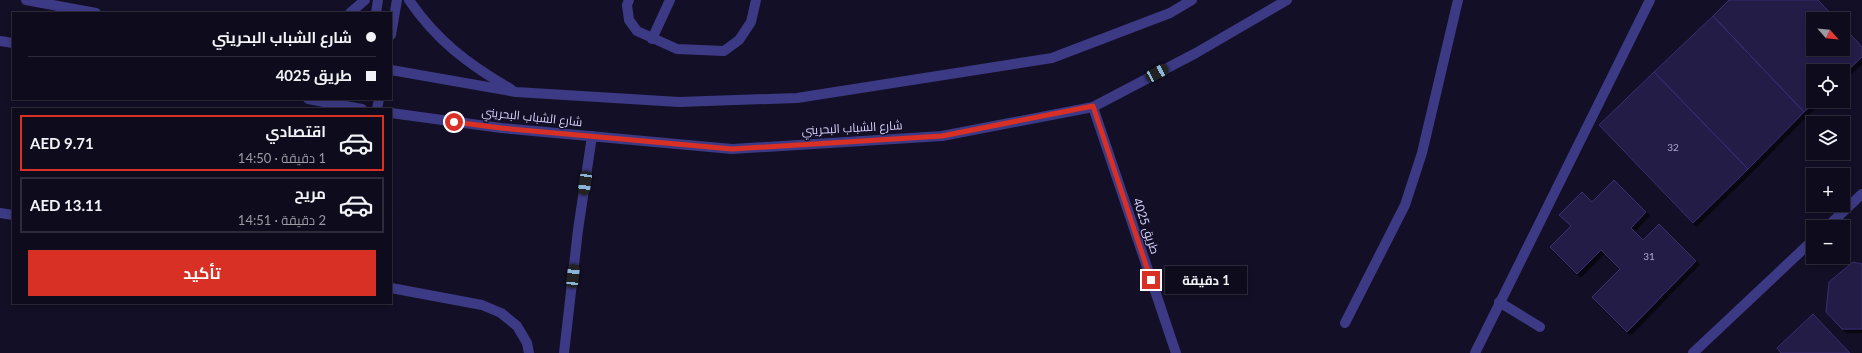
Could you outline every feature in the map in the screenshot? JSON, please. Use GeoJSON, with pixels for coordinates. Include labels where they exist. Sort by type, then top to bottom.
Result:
{"type":"FeatureCollection","features":[{"type":"Feature","properties":{"kind":"street"},"geometry":{"type":"LineString","coordinates":[[26,0],[91,12]]}},
{"type":"Feature","properties":{"kind":"street"},"geometry":{"type":"LineString","coordinates":[[351,12],[366,0]]}},
{"type":"Feature","properties":{"kind":"street"},"geometry":{"type":"LineString","coordinates":[[376,12],[378,0]]}},
{"type":"Feature","properties":{"kind":"street"},"geometry":{"type":"LineString","coordinates":[[392,29],[397,0]]}},
{"type":"Feature","properties":{"kind":"street"},"geometry":{"type":"LineString","coordinates":[[409,0],[424,21],[443,41],[471,65],[516,92]]}},
{"type":"Feature","properties":{"kind":"street"},"geometry":{"type":"LineString","coordinates":[[629,0],[627,5],[629,20],[637,32],[676,49],[724,50],[739,40],[751,22],[756,0]]}},
{"type":"Feature","properties":{"kind":"street"},"geometry":{"type":"LineString","coordinates":[[652,39],[670,0]]}},
{"type":"Feature","properties":{"kind":"street","name":"شارع الشباب البحريني"},"geometry":{"type":"LineString","coordinates":[[392,70],[516,92],[679,102],[797,98],[1052,58],[1170,13],[1192,0]]}},
{"type":"Feature","properties":{"kind":"street","name":"شارع الشباب البحريني"},"geometry":{"type":"LineString","coordinates":[[392,113],[501,128],[732,149],[942,136],[1093,106],[1196,53],[1287,0]]}},
{"type":"Feature","properties":{"kind":"street"},"geometry":{"type":"LineString","coordinates":[[1345,323],[1405,205],[1422,153],[1458,0]]}},
{"type":"Feature","properties":{"kind":"street"},"geometry":{"type":"LineString","coordinates":[[1474,353],[1650,0]]}},
{"type":"Feature","properties":{"kind":"street"},"geometry":{"type":"LineString","coordinates":[[0,41],[12,43]]}},
{"type":"Feature","properties":{"kind":"street"},"geometry":{"type":"LineString","coordinates":[[316,100],[357,105]]}},
{"type":"Feature","properties":{"kind":"street","name":"طريق 4025"},"geometry":{"type":"LineString","coordinates":[[1093,106],[1176,353]]}},
{"type":"Feature","properties":{"kind":"street"},"geometry":{"type":"LineString","coordinates":[[564,353],[578,230],[592,136]]}},
{"type":"Feature","properties":{"kind":"street"},"geometry":{"type":"LineString","coordinates":[[1834,220],[1862,194]]}},
{"type":"Feature","properties":{"kind":"street"},"geometry":{"type":"LineString","coordinates":[[0,213],[12,215]]}},
{"type":"Feature","properties":{"kind":"street"},"geometry":{"type":"LineString","coordinates":[[1693,353],[1806,247]]}},
{"type":"Feature","properties":{"kind":"street"},"geometry":{"type":"LineString","coordinates":[[392,288],[482,305],[501,313],[516,326],[527,343],[529,353]]}},
{"type":"Feature","properties":{"kind":"street"},"geometry":{"type":"LineString","coordinates":[[1499,302],[1540,327]]}},
{"type":"Feature","properties":{"kind":"building"},"geometry":{"type":"Polygon","coordinates":[[[1729,0],[1818,0],[1829,12],[1806,12],[1806,56],[1850,56],[1850,34],[1862,47],[1862,57],[1850,68],[1850,64],[1806,64],[1806,108],[1808,108],[1804,112],[1713,16],[1729,0]]]}},
{"type":"Feature","properties":{"kind":"building"},"geometry":{"type":"Polygon","coordinates":[[[1713,16],[1804,112],[1748,169],[1654,72],[1713,16]]]}},
{"type":"Feature","properties":{"kind":"building"},"geometry":{"type":"Polygon","coordinates":[[[1654,72],[1748,169],[1693,223],[1599,125],[1654,72]]]}},
{"type":"Feature","properties":{"kind":"building"},"geometry":{"type":"Polygon","coordinates":[[[1614,180],[1646,212],[1631,228],[1643,240],[1659,224],[1696,261],[1627,332],[1592,297],[1620,269],[1601,250],[1577,274],[1550,247],[1571,226],[1559,215],[1582,192],[1592,202],[1614,180]]]}},
{"type":"Feature","properties":{"kind":"building"},"geometry":{"type":"Polygon","coordinates":[[[1853,262],[1862,264],[1862,329],[1842,329],[1826,312],[1829,282],[1853,262]]]}},
{"type":"Feature","properties":{"kind":"building"},"geometry":{"type":"Polygon","coordinates":[[[1813,314],[1850,353],[1781,353],[1777,348],[1813,314]]]}},
{"type":"Feature","properties":{"kind":"route"},"geometry":{"type":"LineString","coordinates":[[454,122],[501,128],[732,149],[942,136],[1093,106],[1151,280]]}}]}
